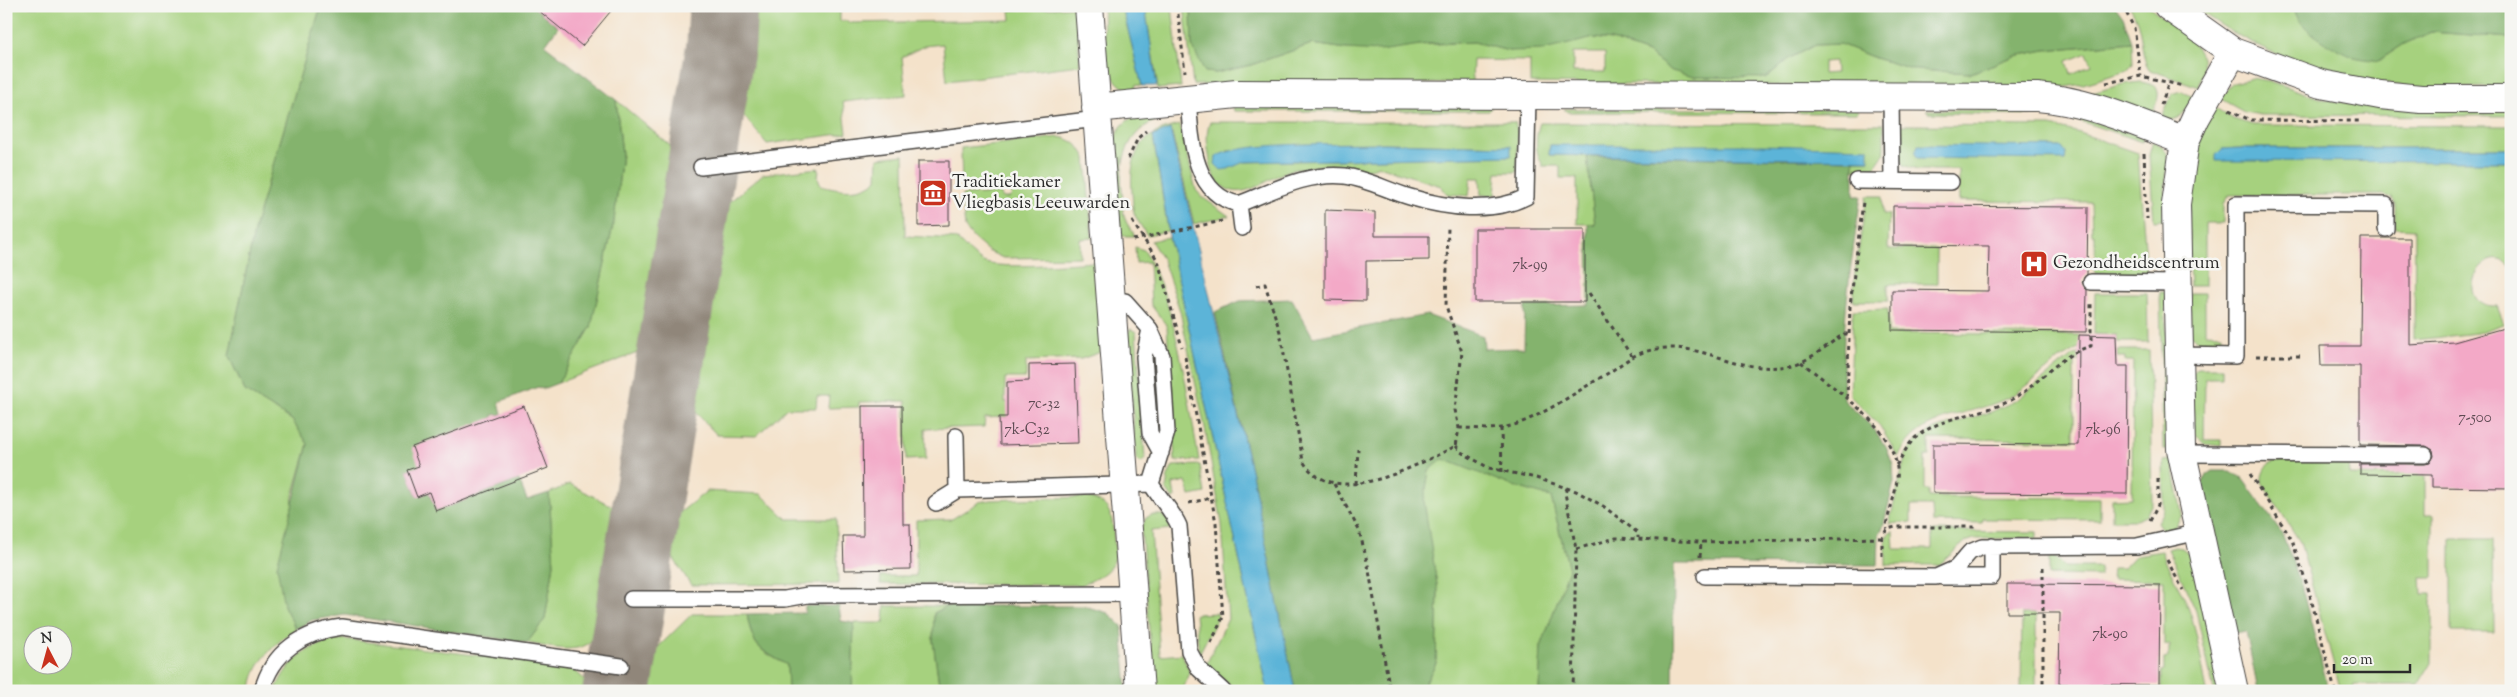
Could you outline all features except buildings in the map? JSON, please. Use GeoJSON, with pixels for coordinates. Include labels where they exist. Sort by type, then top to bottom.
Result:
{"type":"FeatureCollection","features":[{"type":"Feature","properties":{"kind":"street"},"geometry":{"type":"LineString","coordinates":[[1089,6],[1111,302],[1138,485],[1133,594],[1140,691]]}},
{"type":"Feature","properties":{"kind":"street"},"geometry":{"type":"LineString","coordinates":[[2168,6],[2233,52],[2320,84],[2380,95],[2421,99],[2511,99]]}},
{"type":"Feature","properties":{"kind":"street"},"geometry":{"type":"LineString","coordinates":[[2233,52],[2206,98],[2185,140],[2176,204],[2182,454],[2234,691]]}},
{"type":"Feature","properties":{"kind":"street"},"geometry":{"type":"LineString","coordinates":[[1096,113],[1189,109],[1237,94],[2058,98],[2091,107],[2185,140]]}},
{"type":"Feature","properties":{"kind":"lane"},"geometry":{"type":"LineString","coordinates":[[1189,109],[1201,175],[1212,192],[1230,202],[1239,204],[1292,182],[1346,176],[1411,197],[1448,206],[1494,206],[1515,202],[1526,197],[1528,95]]}},
{"type":"Feature","properties":{"kind":"lane"},"geometry":{"type":"LineString","coordinates":[[1891,97],[1892,181]]}},
{"type":"Feature","properties":{"kind":"lane"},"geometry":{"type":"LineString","coordinates":[[701,167],[1096,113]]}},
{"type":"Feature","properties":{"kind":"lane"},"geometry":{"type":"LineString","coordinates":[[1860,181],[1951,182]]}},
{"type":"Feature","properties":{"kind":"lane"},"geometry":{"type":"LineString","coordinates":[[1239,204],[1242,228]]}},
{"type":"Feature","properties":{"kind":"lane"},"geometry":{"type":"LineString","coordinates":[[2179,355],[2236,356],[2236,204],[2386,205],[2386,229]]}},
{"type":"Feature","properties":{"kind":"lane"},"geometry":{"type":"LineString","coordinates":[[2091,282],[2178,283]]}},
{"type":"Feature","properties":{"kind":"lane"},"geometry":{"type":"LineString","coordinates":[[1111,302],[1124,301],[1150,329],[1162,356],[1167,432],[1161,453],[1138,485]]}},
{"type":"Feature","properties":{"kind":"lane"},"geometry":{"type":"LineString","coordinates":[[956,436],[957,490]]}},
{"type":"Feature","properties":{"kind":"lane"},"geometry":{"type":"LineString","coordinates":[[2182,454],[2425,455]]}},
{"type":"Feature","properties":{"kind":"lane"},"geometry":{"type":"LineString","coordinates":[[936,503],[957,490],[1138,485],[1173,511],[1179,526],[1190,651],[1199,669],[1222,691]]}},
{"type":"Feature","properties":{"kind":"lane"},"geometry":{"type":"LineString","coordinates":[[1936,576],[1956,568],[1970,552],[1992,546],[2137,546],[2162,542],[2199,532]]}},
{"type":"Feature","properties":{"kind":"lane"},"geometry":{"type":"LineString","coordinates":[[1705,576],[1992,577],[1992,546]]}},
{"type":"Feature","properties":{"kind":"lane"},"geometry":{"type":"LineString","coordinates":[[631,599],[785,599],[808,595],[1133,594]]}},
{"type":"Feature","properties":{"kind":"lane"},"geometry":{"type":"LineString","coordinates":[[262,691],[266,676],[285,650],[316,632],[342,627],[621,666]]}},
{"type":"Feature","properties":{"kind":"path"},"geometry":{"type":"LineString","coordinates":[[1178,6],[1189,109]]}},
{"type":"Feature","properties":{"kind":"path"},"geometry":{"type":"LineString","coordinates":[[2123,6],[2134,28],[2141,76]]}},
{"type":"Feature","properties":{"kind":"path"},"geometry":{"type":"LineString","coordinates":[[2105,83],[2141,76],[2169,82],[2250,120],[2361,120]]}},
{"type":"Feature","properties":{"kind":"path"},"geometry":{"type":"LineString","coordinates":[[2148,227],[2144,149],[2169,82]]}},
{"type":"Feature","properties":{"kind":"path"},"geometry":{"type":"LineString","coordinates":[[1846,398],[1848,334],[1860,181]]}},
{"type":"Feature","properties":{"kind":"path"},"geometry":{"type":"LineString","coordinates":[[1448,206],[1446,306],[1462,352],[1455,410],[1459,428],[1456,446]]}},
{"type":"Feature","properties":{"kind":"path"},"geometry":{"type":"LineString","coordinates":[[1159,236],[1203,225]]}},
{"type":"Feature","properties":{"kind":"path"},"geometry":{"type":"LineString","coordinates":[[1256,286],[1265,284],[1280,332],[1303,461],[1314,474],[1334,484],[1356,484],[1387,476],[1456,446]]}},
{"type":"Feature","properties":{"kind":"path"},"geometry":{"type":"LineString","coordinates":[[1589,293],[1633,358]]}},
{"type":"Feature","properties":{"kind":"path"},"geometry":{"type":"LineString","coordinates":[[1459,428],[1501,428],[1560,402],[1643,352],[1677,348],[1696,350],[1750,367],[1779,367],[1801,362],[1844,334],[1848,334]]}},
{"type":"Feature","properties":{"kind":"path"},"geometry":{"type":"LineString","coordinates":[[1896,466],[1912,440],[1929,428],[2016,398],[2061,360],[2086,348]]}},
{"type":"Feature","properties":{"kind":"path"},"geometry":{"type":"LineString","coordinates":[[2236,356],[2301,356]]}},
{"type":"Feature","properties":{"kind":"path"},"geometry":{"type":"LineString","coordinates":[[1801,362],[1846,398],[1876,427],[1886,442],[1896,466],[1896,485],[1886,525],[1887,529],[1882,538],[1882,576]]}},
{"type":"Feature","properties":{"kind":"path"},"geometry":{"type":"LineString","coordinates":[[1501,428],[1502,472]]}},
{"type":"Feature","properties":{"kind":"path"},"geometry":{"type":"LineString","coordinates":[[1456,446],[1476,462],[1502,472],[1536,478],[1567,488],[1603,506],[1638,533],[1638,538]]}},
{"type":"Feature","properties":{"kind":"path"},"geometry":{"type":"LineString","coordinates":[[1356,484],[1358,449]]}},
{"type":"Feature","properties":{"kind":"path"},"geometry":{"type":"LineString","coordinates":[[2235,454],[2277,514],[2292,540],[2309,591],[2335,691]]}},
{"type":"Feature","properties":{"kind":"path"},"geometry":{"type":"LineString","coordinates":[[2144,524],[2151,520],[2158,505],[2158,466]]}},
{"type":"Feature","properties":{"kind":"path"},"geometry":{"type":"LineString","coordinates":[[1334,484],[1335,489],[1359,530],[1368,565],[1390,691]]}},
{"type":"Feature","properties":{"kind":"path"},"geometry":{"type":"LineString","coordinates":[[1567,488],[1565,492],[1576,549],[1573,691]]}},
{"type":"Feature","properties":{"kind":"path"},"geometry":{"type":"LineString","coordinates":[[2151,520],[2162,542],[2172,572],[2186,594]]}},
{"type":"Feature","properties":{"kind":"path"},"geometry":{"type":"LineString","coordinates":[[1887,529],[1896,527],[1984,527]]}},
{"type":"Feature","properties":{"kind":"path"},"geometry":{"type":"LineString","coordinates":[[1576,549],[1616,538],[1701,542],[1882,538]]}},
{"type":"Feature","properties":{"kind":"path"},"geometry":{"type":"LineString","coordinates":[[1701,542],[1698,576],[1705,576]]}},
{"type":"Feature","properties":{"kind":"path"},"geometry":{"type":"LineString","coordinates":[[2043,546],[2043,691]]}},
{"type":"Feature","properties":{"kind":"green space"},"geometry":{"type":"Polygon","coordinates":[[[6,6],[321,6],[256,222],[229,356],[245,391],[292,420],[308,444],[293,496],[284,606],[296,629],[280,641],[260,663],[252,681],[251,691],[6,691],[6,6]]]}},
{"type":"Feature","properties":{"kind":"green space"},"geometry":{"type":"Polygon","coordinates":[[[321,6],[533,6],[558,27],[545,45],[616,100],[622,154],[614,221],[591,327],[558,383],[542,389],[538,387],[499,402],[502,414],[493,415],[493,417],[419,466],[407,470],[417,497],[429,492],[436,511],[519,480],[527,500],[549,493],[554,564],[545,619],[527,643],[345,615],[312,620],[296,629],[284,606],[277,566],[308,444],[292,420],[245,391],[229,356],[256,222],[321,6]]]}},
{"type":"Feature","properties":{"kind":"green space"},"geometry":{"type":"Polygon","coordinates":[[[748,6],[840,6],[840,21],[848,21],[848,23],[1011,20],[1010,10],[1076,7],[1080,65],[947,81],[943,44],[924,46],[902,57],[906,95],[843,102],[847,133],[767,144],[737,108],[748,29],[748,6]]]}},
{"type":"Feature","properties":{"kind":"green space"},"geometry":{"type":"Polygon","coordinates":[[[1103,6],[1122,6],[1142,86],[1136,85],[1134,92],[1122,87],[1114,79],[1109,68],[1104,44],[1103,6]]]}},
{"type":"Feature","properties":{"kind":"green space"},"geometry":{"type":"Polygon","coordinates":[[[1145,6],[1172,6],[1181,87],[1158,89],[1145,6]]]}},
{"type":"Feature","properties":{"kind":"green space"},"geometry":{"type":"Polygon","coordinates":[[[1184,6],[1191,6],[1192,46],[1206,72],[1216,73],[1251,65],[1312,44],[1347,49],[1474,42],[1509,51],[1594,38],[1612,40],[1648,53],[1672,71],[1766,78],[1788,59],[1815,45],[1840,44],[1875,58],[1916,70],[1971,73],[2015,56],[2045,50],[2132,42],[2133,64],[2127,71],[2083,84],[2059,88],[1530,83],[1530,61],[1473,60],[1472,83],[1193,85],[1184,6]],[[1573,53],[1573,72],[1605,72],[1605,53],[1573,53]],[[2087,53],[2067,61],[2071,74],[2092,65],[2087,53]],[[1835,61],[1823,62],[1823,74],[1836,73],[1835,61]]]}},
{"type":"Feature","properties":{"kind":"green space"},"geometry":{"type":"Polygon","coordinates":[[[1191,6],[2115,6],[2123,17],[2132,42],[2045,50],[2015,56],[1971,73],[1916,70],[1875,58],[1840,44],[1815,45],[1788,59],[1766,78],[1693,77],[1672,71],[1648,53],[1612,40],[1594,38],[1544,50],[1509,51],[1474,42],[1427,44],[1379,51],[1312,44],[1251,65],[1216,73],[1205,72],[1192,46],[1191,6]]]}},
{"type":"Feature","properties":{"kind":"green space"},"geometry":{"type":"Polygon","coordinates":[[[2129,6],[2149,6],[2194,43],[2202,58],[2203,71],[2199,87],[2150,70],[2144,57],[2138,23],[2129,6]]]}},
{"type":"Feature","properties":{"kind":"green space"},"geometry":{"type":"Polygon","coordinates":[[[2193,6],[2294,6],[2294,11],[2378,61],[2404,44],[2431,32],[2511,38],[2511,87],[2444,88],[2404,86],[2348,77],[2320,70],[2293,61],[2241,37],[2193,6]]]}},
{"type":"Feature","properties":{"kind":"green space"},"geometry":{"type":"Polygon","coordinates":[[[2294,6],[2511,6],[2511,38],[2431,32],[2404,44],[2378,61],[2357,58],[2335,48],[2316,36],[2301,22],[2294,6]]]}},
{"type":"Feature","properties":{"kind":"green space"},"geometry":{"type":"Polygon","coordinates":[[[2252,78],[2269,81],[2323,99],[2380,108],[2511,110],[2511,116],[2261,115],[2244,112],[2219,98],[2233,83],[2252,78]]]}},
{"type":"Feature","properties":{"kind":"green space"},"geometry":{"type":"Polygon","coordinates":[[[2141,82],[2154,85],[2157,88],[2158,96],[2151,115],[2089,94],[2123,84],[2141,82]]]}},
{"type":"Feature","properties":{"kind":"green space"},"geometry":{"type":"Polygon","coordinates":[[[2182,91],[2193,97],[2185,111],[2173,120],[2161,119],[2172,94],[2182,91]]]}},
{"type":"Feature","properties":{"kind":"green space"},"geometry":{"type":"Polygon","coordinates":[[[616,100],[680,154],[648,349],[558,383],[591,327],[614,221],[622,154],[616,100]]]}},
{"type":"Feature","properties":{"kind":"green space"},"geometry":{"type":"Polygon","coordinates":[[[1233,106],[1491,107],[1491,109],[1489,111],[1234,111],[1233,106]]]}},
{"type":"Feature","properties":{"kind":"green space"},"geometry":{"type":"Polygon","coordinates":[[[2214,107],[2233,119],[2253,125],[2511,126],[2511,148],[2239,148],[2222,149],[2216,160],[2511,162],[2511,267],[2500,260],[2490,261],[2481,267],[2475,276],[2473,287],[2475,297],[2483,304],[2497,306],[2504,324],[2477,333],[2414,340],[2415,229],[2395,228],[2395,204],[2392,198],[2384,195],[2229,195],[2223,204],[2223,223],[2205,223],[2205,286],[2190,286],[2189,217],[2193,172],[2205,128],[2214,107]]]}},
{"type":"Feature","properties":{"kind":"green space"},"geometry":{"type":"Polygon","coordinates":[[[1564,109],[1858,109],[1858,111],[1856,113],[1567,112],[1564,109]]]}},
{"type":"Feature","properties":{"kind":"green space"},"geometry":{"type":"Polygon","coordinates":[[[1926,110],[2055,110],[2143,137],[2142,142],[2083,122],[2051,115],[1929,113],[1926,110]]]}},
{"type":"Feature","properties":{"kind":"green space"},"geometry":{"type":"Polygon","coordinates":[[[1178,113],[1178,115],[1150,123],[1140,130],[1126,150],[1121,177],[1123,209],[1126,221],[1135,236],[1121,236],[1113,147],[1117,135],[1128,120],[1136,116],[1178,113]]]}},
{"type":"Feature","properties":{"kind":"green space"},"geometry":{"type":"Polygon","coordinates":[[[1210,122],[1515,122],[1518,133],[1517,172],[1497,172],[1495,195],[1481,195],[1480,178],[1471,178],[1469,196],[1447,194],[1441,186],[1379,166],[1364,169],[1333,165],[1287,171],[1250,189],[1231,191],[1216,180],[1213,173],[1208,144],[1210,122]],[[1382,143],[1300,145],[1227,151],[1244,162],[1510,156],[1510,146],[1382,143]]]}},
{"type":"Feature","properties":{"kind":"green space"},"geometry":{"type":"Polygon","coordinates":[[[1540,123],[1884,124],[1884,154],[1874,168],[1854,170],[1854,160],[1869,160],[1550,145],[1549,155],[1587,156],[1595,224],[1577,224],[1577,178],[1560,178],[1560,166],[1542,166],[1537,146],[1537,134],[1540,123]]]}},
{"type":"Feature","properties":{"kind":"green space"},"geometry":{"type":"Polygon","coordinates":[[[1180,125],[1196,190],[1202,197],[1229,216],[1194,224],[1171,129],[1153,136],[1168,231],[1147,235],[1133,210],[1132,179],[1135,156],[1146,140],[1155,133],[1180,125]]]}},
{"type":"Feature","properties":{"kind":"green space"},"geometry":{"type":"Polygon","coordinates":[[[1900,125],[2051,126],[2080,133],[2138,153],[2147,274],[2095,273],[2095,235],[2092,234],[2091,202],[1959,201],[1959,170],[1917,170],[1904,165],[1899,153],[1900,125]],[[1918,146],[2065,160],[2066,154],[2061,147],[1918,146]]]}},
{"type":"Feature","properties":{"kind":"green space"},"geometry":{"type":"Polygon","coordinates":[[[1059,137],[1068,139],[1075,144],[1086,158],[1092,238],[1080,239],[1080,257],[1003,258],[988,251],[965,228],[962,195],[1000,193],[1003,198],[1009,198],[1012,195],[1007,183],[998,188],[962,189],[961,148],[1059,137]]]}},
{"type":"Feature","properties":{"kind":"green space"},"geometry":{"type":"Polygon","coordinates":[[[2153,141],[2162,146],[2168,155],[2163,220],[2154,221],[2149,155],[2153,141]]]}},
{"type":"Feature","properties":{"kind":"green space"},"geometry":{"type":"Polygon","coordinates":[[[904,155],[905,236],[957,239],[979,260],[1005,266],[1095,262],[1101,352],[1081,359],[1026,361],[1026,378],[1005,378],[1005,402],[1017,402],[1018,416],[985,418],[984,427],[925,429],[926,459],[906,460],[906,401],[859,402],[859,407],[828,408],[829,396],[817,396],[816,408],[787,408],[756,436],[717,435],[689,405],[722,208],[763,174],[819,168],[818,178],[821,185],[851,190],[865,187],[877,179],[878,158],[904,155]]]}},
{"type":"Feature","properties":{"kind":"green space"},"geometry":{"type":"Polygon","coordinates":[[[1587,156],[1854,160],[1854,196],[1861,196],[1845,323],[1844,400],[1871,426],[1886,447],[1893,465],[1894,482],[1883,527],[1879,534],[1878,565],[1674,564],[1673,691],[1539,691],[1541,647],[1569,569],[1551,497],[1510,485],[1443,459],[1429,471],[1424,501],[1438,591],[1436,663],[1421,691],[1295,691],[1252,474],[1215,312],[1240,301],[1292,299],[1313,337],[1427,315],[1483,336],[1484,349],[1524,348],[1525,306],[1589,305],[1588,224],[1595,224],[1587,156]]]}},
{"type":"Feature","properties":{"kind":"green space"},"geometry":{"type":"Polygon","coordinates":[[[1867,196],[1882,196],[1883,214],[1889,214],[1888,249],[1937,249],[1937,284],[1888,284],[1888,301],[1853,301],[1855,272],[1867,196]]]}},
{"type":"Feature","properties":{"kind":"green space"},"geometry":{"type":"Polygon","coordinates":[[[1169,237],[1268,691],[1239,691],[1205,667],[1228,619],[1222,524],[1205,428],[1180,311],[1163,260],[1151,241],[1169,237]]]}},
{"type":"Feature","properties":{"kind":"green space"},"geometry":{"type":"Polygon","coordinates":[[[1135,247],[1144,250],[1165,296],[1179,351],[1199,460],[1175,461],[1167,326],[1151,305],[1149,262],[1136,263],[1135,247]]]}},
{"type":"Feature","properties":{"kind":"green space"},"geometry":{"type":"Polygon","coordinates":[[[2160,292],[2165,292],[2170,450],[2163,450],[2160,292]]]}},
{"type":"Feature","properties":{"kind":"green space"},"geometry":{"type":"Polygon","coordinates":[[[2095,293],[2147,293],[2148,342],[2117,342],[2117,335],[2094,334],[2095,293]]]}},
{"type":"Feature","properties":{"kind":"green space"},"geometry":{"type":"Polygon","coordinates":[[[2190,293],[2205,293],[2205,333],[2222,334],[2222,343],[2200,342],[2191,336],[2190,293]]]}},
{"type":"Feature","properties":{"kind":"green space"},"geometry":{"type":"Polygon","coordinates":[[[1888,309],[1888,333],[2086,335],[2085,345],[2066,355],[2022,389],[2002,401],[1952,416],[1928,426],[1911,438],[1898,457],[1880,426],[1850,396],[1853,310],[1888,309]]]}},
{"type":"Feature","properties":{"kind":"green space"},"geometry":{"type":"Polygon","coordinates":[[[1131,329],[1136,332],[1145,459],[1141,463],[1136,459],[1127,332],[1131,329]]]}},
{"type":"Feature","properties":{"kind":"green space"},"geometry":{"type":"Polygon","coordinates":[[[2117,350],[2149,350],[2152,503],[2146,516],[2136,520],[2112,520],[2112,499],[2132,498],[2133,361],[2125,361],[2125,357],[2117,357],[2117,350]]]}},
{"type":"Feature","properties":{"kind":"green space"},"geometry":{"type":"Polygon","coordinates":[[[2088,351],[2098,361],[2074,361],[2074,440],[1929,439],[1929,456],[1925,456],[1925,490],[1929,490],[1929,497],[2100,498],[2100,520],[1983,519],[1982,523],[1933,522],[1932,506],[1911,506],[1911,522],[1889,524],[1906,454],[1918,439],[1934,429],[1991,412],[2017,400],[2072,356],[2088,351]]]}},
{"type":"Feature","properties":{"kind":"green space"},"geometry":{"type":"Polygon","coordinates":[[[2197,368],[2222,368],[2222,378],[2205,378],[2204,440],[2222,440],[2222,446],[2204,444],[2194,432],[2193,372],[2197,368]]]}},
{"type":"Feature","properties":{"kind":"green space"},"geometry":{"type":"Polygon","coordinates":[[[1443,458],[1510,485],[1551,497],[1569,569],[1541,647],[1539,691],[1421,691],[1436,663],[1438,591],[1423,501],[1429,471],[1443,458]]]}},
{"type":"Feature","properties":{"kind":"green space"},"geometry":{"type":"Polygon","coordinates":[[[2172,460],[2182,515],[2174,528],[2163,532],[2157,523],[2164,509],[2163,461],[2172,460]]]}},
{"type":"Feature","properties":{"kind":"green space"},"geometry":{"type":"Polygon","coordinates":[[[2345,460],[2348,462],[2349,475],[2398,476],[2399,461],[2425,461],[2425,515],[2433,515],[2433,578],[2421,578],[2422,594],[2432,594],[2432,662],[2418,685],[2354,685],[2353,691],[2341,691],[2300,542],[2262,482],[2262,475],[2265,469],[2276,461],[2345,460]]]}},
{"type":"Feature","properties":{"kind":"green space"},"geometry":{"type":"Polygon","coordinates":[[[1200,465],[1205,493],[1190,496],[1186,481],[1173,484],[1175,498],[1173,499],[1166,489],[1168,476],[1173,466],[1200,465]]]}},
{"type":"Feature","properties":{"kind":"green space"},"geometry":{"type":"Polygon","coordinates":[[[2212,471],[2231,471],[2242,478],[2282,533],[2301,585],[2329,691],[2258,691],[2246,631],[2233,633],[2201,488],[2206,475],[2212,471]]]}},
{"type":"Feature","properties":{"kind":"green space"},"geometry":{"type":"Polygon","coordinates":[[[570,484],[621,511],[603,623],[597,635],[590,642],[581,647],[561,649],[527,643],[545,619],[554,564],[549,493],[570,484]]]}},
{"type":"Feature","properties":{"kind":"green space"},"geometry":{"type":"Polygon","coordinates":[[[707,491],[761,494],[787,519],[836,519],[838,584],[691,585],[666,547],[669,521],[707,491]]]}},
{"type":"Feature","properties":{"kind":"green space"},"geometry":{"type":"Polygon","coordinates":[[[1085,497],[1101,502],[1109,511],[1115,552],[1115,558],[1107,571],[1086,583],[1081,585],[880,584],[881,576],[916,576],[916,520],[952,519],[979,502],[990,500],[1085,497]]]}},
{"type":"Feature","properties":{"kind":"green space"},"geometry":{"type":"Polygon","coordinates":[[[1151,515],[1162,515],[1168,520],[1170,529],[1151,531],[1160,656],[1182,654],[1190,673],[1182,691],[1154,691],[1141,528],[1146,518],[1151,515]]]}},
{"type":"Feature","properties":{"kind":"green space"},"geometry":{"type":"Polygon","coordinates":[[[1893,531],[1894,549],[1932,549],[1932,531],[2037,532],[2037,538],[1974,539],[1965,542],[1939,565],[1886,565],[1886,536],[1893,531]]]}},
{"type":"Feature","properties":{"kind":"green space"},"geometry":{"type":"Polygon","coordinates":[[[2451,539],[2493,539],[2494,632],[2451,632],[2451,539]]]}},
{"type":"Feature","properties":{"kind":"green space"},"geometry":{"type":"Polygon","coordinates":[[[2182,548],[2191,555],[2222,691],[2214,691],[2196,611],[2168,549],[2182,548]]]}},
{"type":"Feature","properties":{"kind":"green space"},"geometry":{"type":"Polygon","coordinates":[[[2162,551],[2191,617],[2207,691],[2161,691],[2161,672],[2164,671],[2164,659],[2169,658],[2169,644],[2164,645],[2164,580],[2112,579],[2113,568],[2124,568],[2136,555],[2162,551]]]}},
{"type":"Feature","properties":{"kind":"green space"},"geometry":{"type":"Polygon","coordinates":[[[2049,555],[2053,555],[2065,567],[2100,567],[2100,576],[2049,575],[2049,555]]]}},
{"type":"Feature","properties":{"kind":"green space"},"geometry":{"type":"Polygon","coordinates":[[[805,606],[839,606],[841,621],[854,623],[852,691],[788,691],[787,665],[769,655],[755,641],[747,614],[805,613],[805,606]]]}},
{"type":"Feature","properties":{"kind":"green space"},"geometry":{"type":"Polygon","coordinates":[[[885,606],[948,606],[934,613],[933,641],[940,691],[852,691],[854,623],[884,623],[885,606]]]}},
{"type":"Feature","properties":{"kind":"green space"},"geometry":{"type":"Polygon","coordinates":[[[948,606],[1084,606],[1108,613],[1122,626],[1127,691],[940,691],[933,641],[934,613],[948,606]]]}},
{"type":"Feature","properties":{"kind":"green space"},"geometry":{"type":"Polygon","coordinates":[[[1217,613],[1218,617],[1199,654],[1195,614],[1217,613]]]}},
{"type":"Feature","properties":{"kind":"green space"},"geometry":{"type":"Polygon","coordinates":[[[692,614],[747,614],[752,634],[758,646],[787,665],[788,691],[641,691],[646,659],[692,614]]]}},
{"type":"Feature","properties":{"kind":"green space"},"geometry":{"type":"Polygon","coordinates":[[[2022,614],[2036,614],[2036,691],[2021,691],[2022,614]]]}},
{"type":"Feature","properties":{"kind":"green space"},"geometry":{"type":"Polygon","coordinates":[[[343,639],[565,666],[581,676],[592,691],[275,691],[286,670],[302,654],[320,644],[343,639]]]}},
{"type":"Feature","properties":{"kind":"water"},"geometry":{"type":"Polygon","coordinates":[[[1122,6],[1145,6],[1157,86],[1142,86],[1122,6]]]}},
{"type":"Feature","properties":{"kind":"water"},"geometry":{"type":"Polygon","coordinates":[[[1170,129],[1252,474],[1295,691],[1268,691],[1170,241],[1153,136],[1170,129]]]}},
{"type":"Feature","properties":{"kind":"water"},"geometry":{"type":"Polygon","coordinates":[[[1382,143],[1511,146],[1511,156],[1244,162],[1221,170],[1215,164],[1216,157],[1246,148],[1295,144],[1382,143]]]}},
{"type":"Feature","properties":{"kind":"water"},"geometry":{"type":"Polygon","coordinates":[[[1550,145],[1761,145],[1869,148],[1869,160],[1549,155],[1550,145]]]}},
{"type":"Feature","properties":{"kind":"water"},"geometry":{"type":"Polygon","coordinates":[[[1918,145],[2061,147],[2066,153],[2065,160],[1917,158],[1915,153],[1918,145]]]}},
{"type":"Feature","properties":{"kind":"water"},"geometry":{"type":"Polygon","coordinates":[[[2511,148],[2511,162],[2216,161],[2216,155],[2222,149],[2511,148]]]}},
{"type":"Feature","properties":{"kind":"taxiway"},"geometry":{"type":"LineString","coordinates":[[617,691],[721,44],[723,6]]}},
{"type":"Feature","properties":{"kind":"place","name":"Traditiekamer Vliegbasis Leeuwarden"},"geometry":{"type":"Point","coordinates":[933,193]}},
{"type":"Feature","properties":{"kind":"place","name":"Gezondheidscentrum"},"geometry":{"type":"Point","coordinates":[2034,264]}}]}
